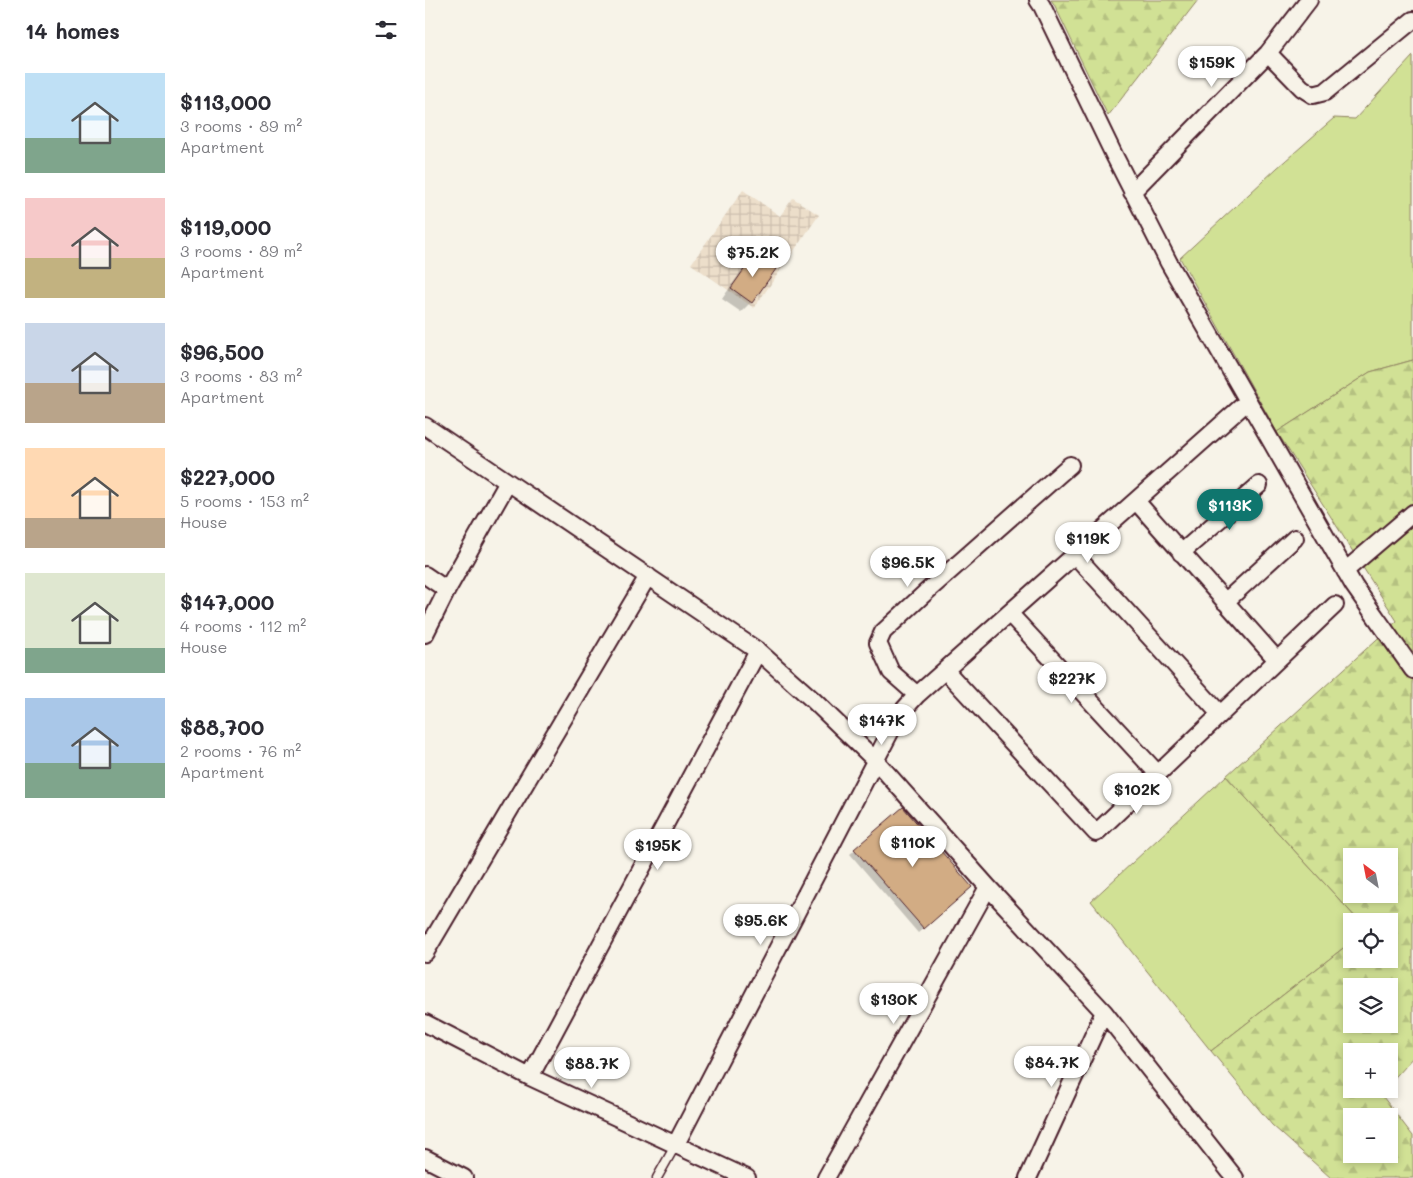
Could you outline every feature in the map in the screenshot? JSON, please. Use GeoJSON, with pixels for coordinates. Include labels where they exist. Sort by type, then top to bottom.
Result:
{"type":"FeatureCollection","features":[{"type":"Feature","properties":{"kind":"street"},"geometry":{"type":"LineString","coordinates":[[1038,0],[1169,263],[1353,586],[1413,670]]}},
{"type":"Feature","properties":{"kind":"street"},"geometry":{"type":"LineString","coordinates":[[1132,192],[1268,53],[1309,0]]}},
{"type":"Feature","properties":{"kind":"street"},"geometry":{"type":"LineString","coordinates":[[1268,53],[1302,88],[1313,95],[1325,92],[1413,20]]}},
{"type":"Feature","properties":{"kind":"street"},"geometry":{"type":"LineString","coordinates":[[675,1146],[899,715],[917,695],[1009,612],[1248,401]]}},
{"type":"Feature","properties":{"kind":"street"},"geometry":{"type":"LineString","coordinates":[[425,426],[758,651],[813,700],[875,760],[988,887],[1104,1012],[1229,1175]]}},
{"type":"Feature","properties":{"kind":"street"},"geometry":{"type":"LineString","coordinates":[[917,695],[891,672],[878,643],[883,632],[925,592],[1070,465]]}},
{"type":"Feature","properties":{"kind":"street"},"geometry":{"type":"LineString","coordinates":[[425,634],[447,590],[508,482]]}},
{"type":"Feature","properties":{"kind":"street"},"geometry":{"type":"LineString","coordinates":[[1181,553],[1259,485]]}},
{"type":"Feature","properties":{"kind":"street"},"geometry":{"type":"LineString","coordinates":[[1136,501],[1277,660]]}},
{"type":"Feature","properties":{"kind":"street"},"geometry":{"type":"LineString","coordinates":[[1345,571],[1413,513]]}},
{"type":"Feature","properties":{"kind":"street"},"geometry":{"type":"LineString","coordinates":[[1225,602],[1295,538]]}},
{"type":"Feature","properties":{"kind":"street"},"geometry":{"type":"LineString","coordinates":[[1075,554],[1220,714]]}},
{"type":"Feature","properties":{"kind":"street"},"geometry":{"type":"LineString","coordinates":[[425,575],[447,590]]}},
{"type":"Feature","properties":{"kind":"street"},"geometry":{"type":"LineString","coordinates":[[425,953],[648,576]]}},
{"type":"Feature","properties":{"kind":"street"},"geometry":{"type":"LineString","coordinates":[[945,670],[1096,833],[1335,604]]}},
{"type":"Feature","properties":{"kind":"street"},"geometry":{"type":"LineString","coordinates":[[1009,612],[1158,774]]}},
{"type":"Feature","properties":{"kind":"street"},"geometry":{"type":"LineString","coordinates":[[530,1077],[758,651]]}},
{"type":"Feature","properties":{"kind":"street"},"geometry":{"type":"LineString","coordinates":[[826,1178],[988,887]]}},
{"type":"Feature","properties":{"kind":"street"},"geometry":{"type":"LineString","coordinates":[[1028,1178],[1104,1012]]}},
{"type":"Feature","properties":{"kind":"street"},"geometry":{"type":"LineString","coordinates":[[425,1024],[530,1077],[747,1178]]}},
{"type":"Feature","properties":{"kind":"street"},"geometry":{"type":"LineString","coordinates":[[425,1158],[464,1178]]}},
{"type":"Feature","properties":{"kind":"lane"},"geometry":{"type":"LineString","coordinates":[[657,1178],[675,1146]]}},
{"type":"Feature","properties":{"kind":"shaded area"},"geometry":{"type":"Polygon","coordinates":[[[743,190],[780,216],[793,198],[819,215],[754,308],[691,264],[743,190]]]}},
{"type":"Feature","properties":{"kind":"green space"},"geometry":{"type":"Polygon","coordinates":[[[1051,0],[1198,0],[1108,116],[1051,0]]]}},
{"type":"Feature","properties":{"kind":"green space"},"geometry":{"type":"Polygon","coordinates":[[[1413,56],[1413,360],[1370,372],[1277,432],[1180,258],[1334,118],[1355,119],[1413,56]]]}},
{"type":"Feature","properties":{"kind":"green space"},"geometry":{"type":"Polygon","coordinates":[[[1413,360],[1413,1057],[1398,1074],[1398,1043],[1343,1043],[1343,1098],[1384,1098],[1392,1108],[1343,1108],[1343,1163],[1398,1163],[1398,1116],[1413,1136],[1413,1178],[1331,1178],[1272,1125],[1211,1051],[1343,948],[1343,968],[1398,968],[1398,913],[1352,913],[1226,776],[1397,621],[1277,432],[1370,372],[1413,360]]]}},
{"type":"Feature","properties":{"kind":"green space"},"geometry":{"type":"Polygon","coordinates":[[[1226,776],[1352,913],[1343,913],[1343,948],[1211,1051],[1091,901],[1226,776]]]}},
{"type":"Feature","properties":{"kind":"building"},"geometry":{"type":"Polygon","coordinates":[[[755,254],[776,269],[752,303],[731,288],[755,254]]]}},
{"type":"Feature","properties":{"kind":"building"},"geometry":{"type":"Polygon","coordinates":[[[903,807],[972,887],[924,929],[854,849],[903,807]]]}}]}
